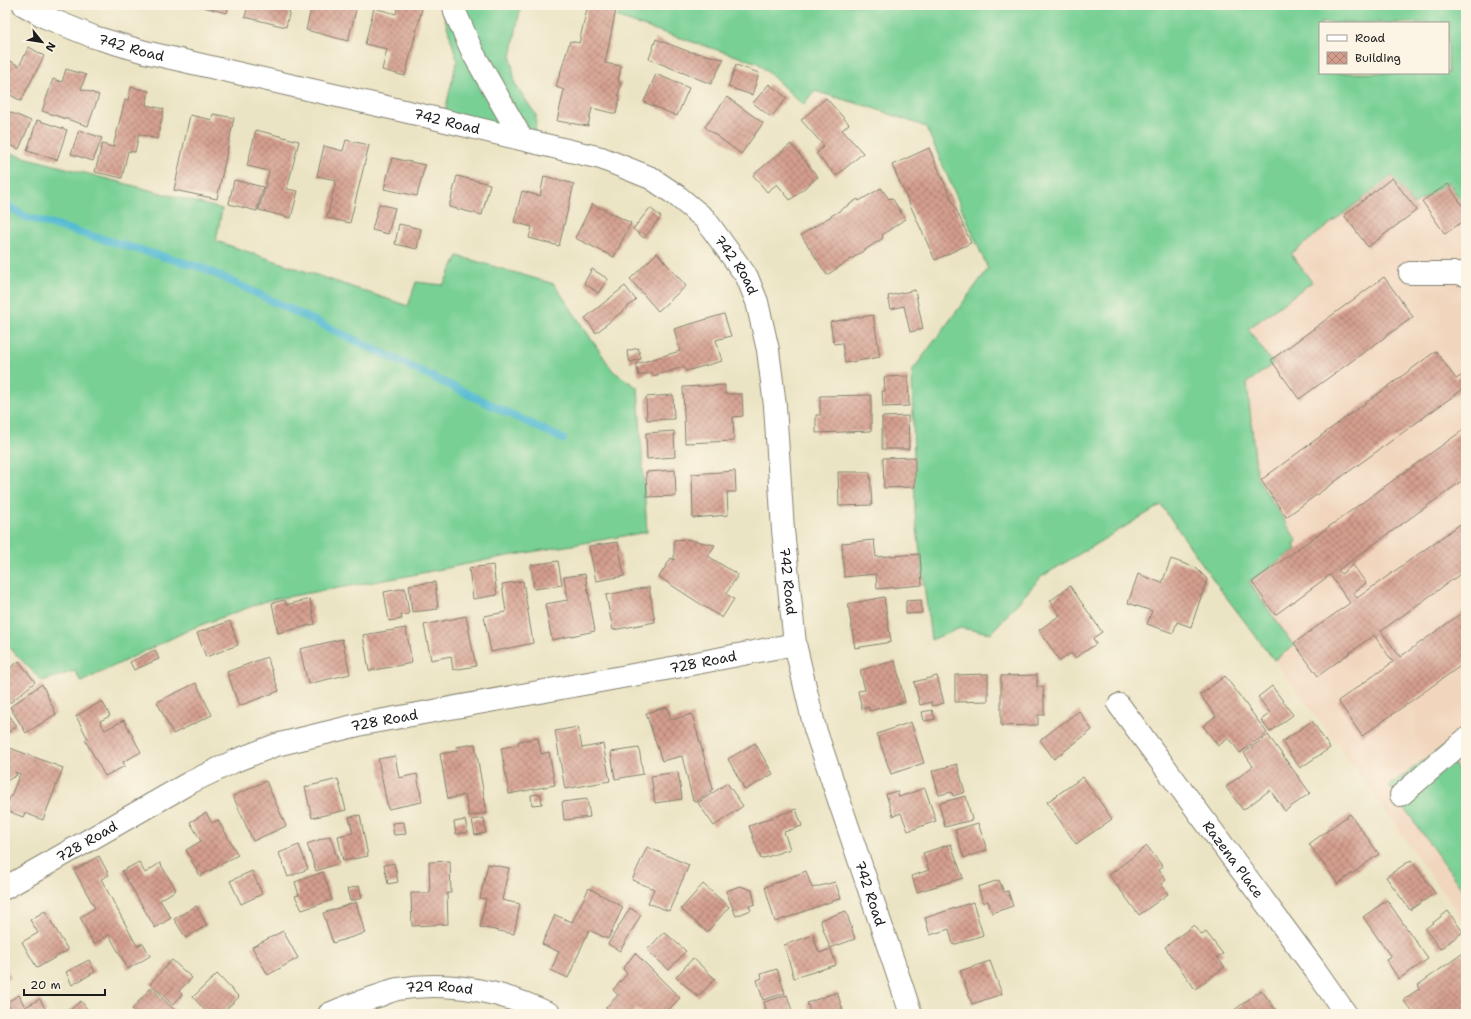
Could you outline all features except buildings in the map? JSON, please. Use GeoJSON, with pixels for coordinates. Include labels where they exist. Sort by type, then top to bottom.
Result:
{"type":"FeatureCollection","features":[{"type":"Feature","properties":{"kind":"street","name":"742 Road"},"geometry":{"type":"LineString","coordinates":[[24,5],[45,17],[87,34],[145,52],[601,158],[651,178],[676,195],[705,220],[747,277],[757,302],[768,350],[775,406],[783,530],[794,644],[815,729],[911,1014]]}},
{"type":"Feature","properties":{"kind":"street"},"geometry":{"type":"LineString","coordinates":[[454,5],[455,12],[473,52],[522,139]]}},
{"type":"Feature","properties":{"kind":"street"},"geometry":{"type":"LineString","coordinates":[[1410,273],[1458,273],[1466,275]]}},
{"type":"Feature","properties":{"kind":"street","name":"728 Road"},"geometry":{"type":"LineString","coordinates":[[5,888],[189,783],[237,760],[276,745],[322,732],[362,724],[666,669],[794,644]]}},
{"type":"Feature","properties":{"kind":"street","name":"Razena Place"},"geometry":{"type":"LineString","coordinates":[[1119,705],[1316,971],[1346,1014]]}},
{"type":"Feature","properties":{"kind":"street"},"geometry":{"type":"LineString","coordinates":[[1401,795],[1466,739]]}},
{"type":"Feature","properties":{"kind":"street","name":"729 Road"},"geometry":{"type":"LineString","coordinates":[[329,1014],[350,1004],[398,989],[440,986],[500,994],[531,1005],[550,1014]]}},
{"type":"Feature","properties":{"kind":"shaded area"},"geometry":{"type":"Polygon","coordinates":[[[1392,176],[1448,181],[1466,208],[1466,917],[1462,920],[1363,779],[1274,660],[1294,646],[1249,582],[1296,549],[1293,545],[1297,541],[1257,477],[1247,383],[1273,364],[1248,329],[1312,282],[1291,254],[1392,176]]]}},
{"type":"Feature","properties":{"kind":"green space"},"geometry":{"type":"Polygon","coordinates":[[[441,5],[521,5],[511,57],[515,84],[536,115],[535,141],[443,119],[457,60],[441,5]]]}},
{"type":"Feature","properties":{"kind":"green space"},"geometry":{"type":"Polygon","coordinates":[[[620,5],[1466,5],[1466,208],[1448,182],[1414,205],[1392,176],[1291,254],[1312,282],[1248,329],[1273,364],[1247,383],[1257,477],[1297,541],[1294,545],[1296,549],[1249,582],[1294,646],[1274,660],[1220,589],[1161,505],[1041,577],[991,633],[960,628],[931,640],[915,513],[912,371],[988,269],[926,127],[870,107],[814,91],[803,105],[758,63],[618,18],[620,5]]]}},
{"type":"Feature","properties":{"kind":"green space"},"geometry":{"type":"Polygon","coordinates":[[[5,152],[222,209],[216,241],[408,306],[416,282],[443,285],[458,256],[554,284],[613,371],[638,388],[647,532],[269,600],[193,628],[81,682],[75,671],[42,681],[5,643],[5,152]]]}},
{"type":"Feature","properties":{"kind":"green space"},"geometry":{"type":"Polygon","coordinates":[[[1442,747],[1466,781],[1466,885],[1461,888],[1389,786],[1442,747]]]}},
{"type":"Feature","properties":{"kind":"waterway"},"geometry":{"type":"LineString","coordinates":[[5,204],[26,217],[203,268],[563,439]]}}]}
